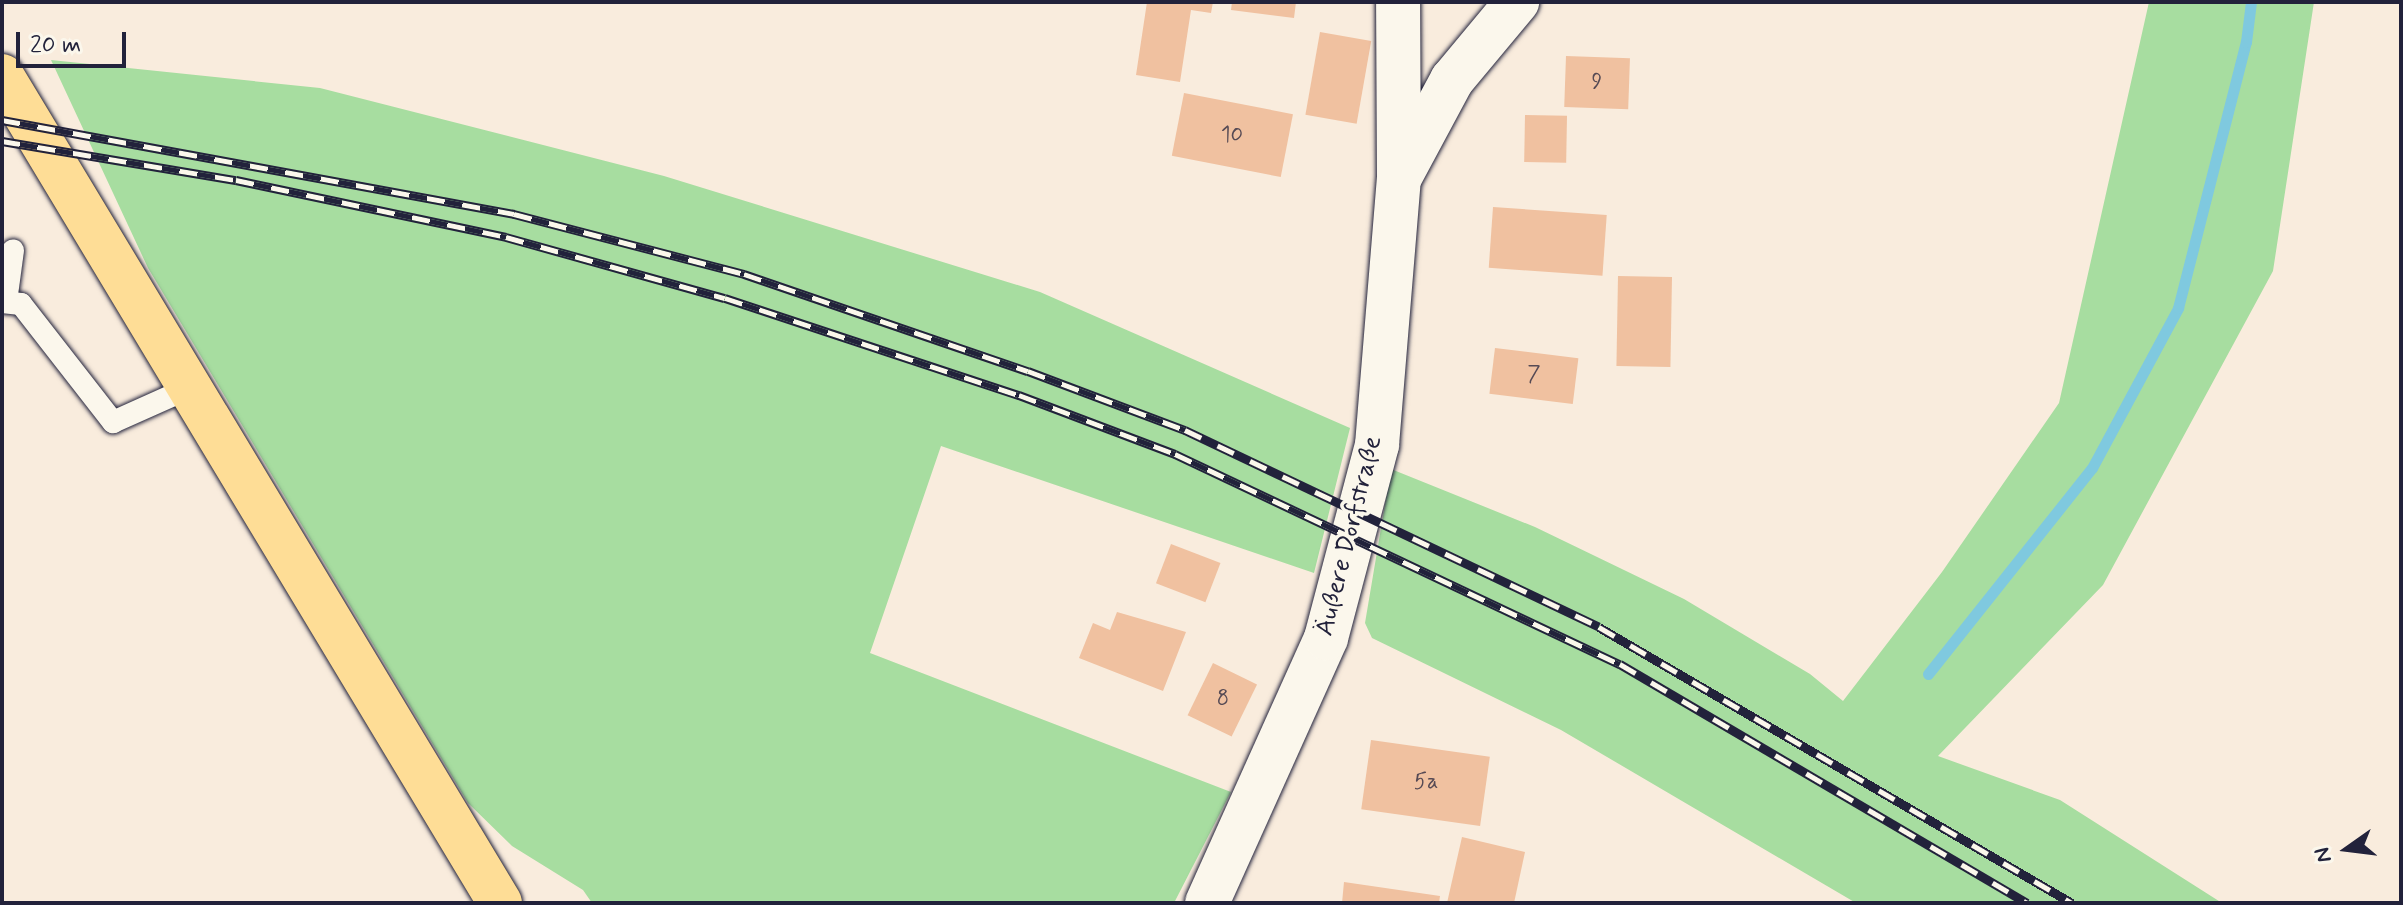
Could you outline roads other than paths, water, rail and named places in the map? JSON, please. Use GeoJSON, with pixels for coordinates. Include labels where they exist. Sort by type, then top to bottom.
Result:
{"type":"FeatureCollection","features":[{"type":"Feature","properties":{"kind":"main road"},"geometry":{"type":"LineString","coordinates":[[2,76],[500,903]]}},
{"type":"Feature","properties":{"kind":"street","name":"Äußere Dorfstraße"},"geometry":{"type":"LineString","coordinates":[[1207,903],[1326,638],[1377,445],[1399,178],[1398,2]]}},
{"type":"Feature","properties":{"kind":"street"},"geometry":{"type":"LineString","coordinates":[[1399,178],[1452,80],[1517,2]]}},
{"type":"Feature","properties":{"kind":"lane"},"geometry":{"type":"LineString","coordinates":[[13,250],[4,302],[21,304],[113,422],[189,388]]}},
{"type":"Feature","properties":{"kind":"waterway"},"geometry":{"type":"LineString","coordinates":[[1928,674],[2092,468],[2178,308],[2246,42],[2251,2]]}},
{"type":"Feature","properties":{"kind":"railway"},"geometry":{"type":"LineString","coordinates":[[2,120],[514,214],[744,274],[1028,371],[1185,430],[1599,627],[2072,903]]}},
{"type":"Feature","properties":{"kind":"railway"},"geometry":{"type":"LineString","coordinates":[[2,141],[236,180],[506,237],[725,298],[1019,395],[1175,454],[1620,664],[2027,903]]}}]}
